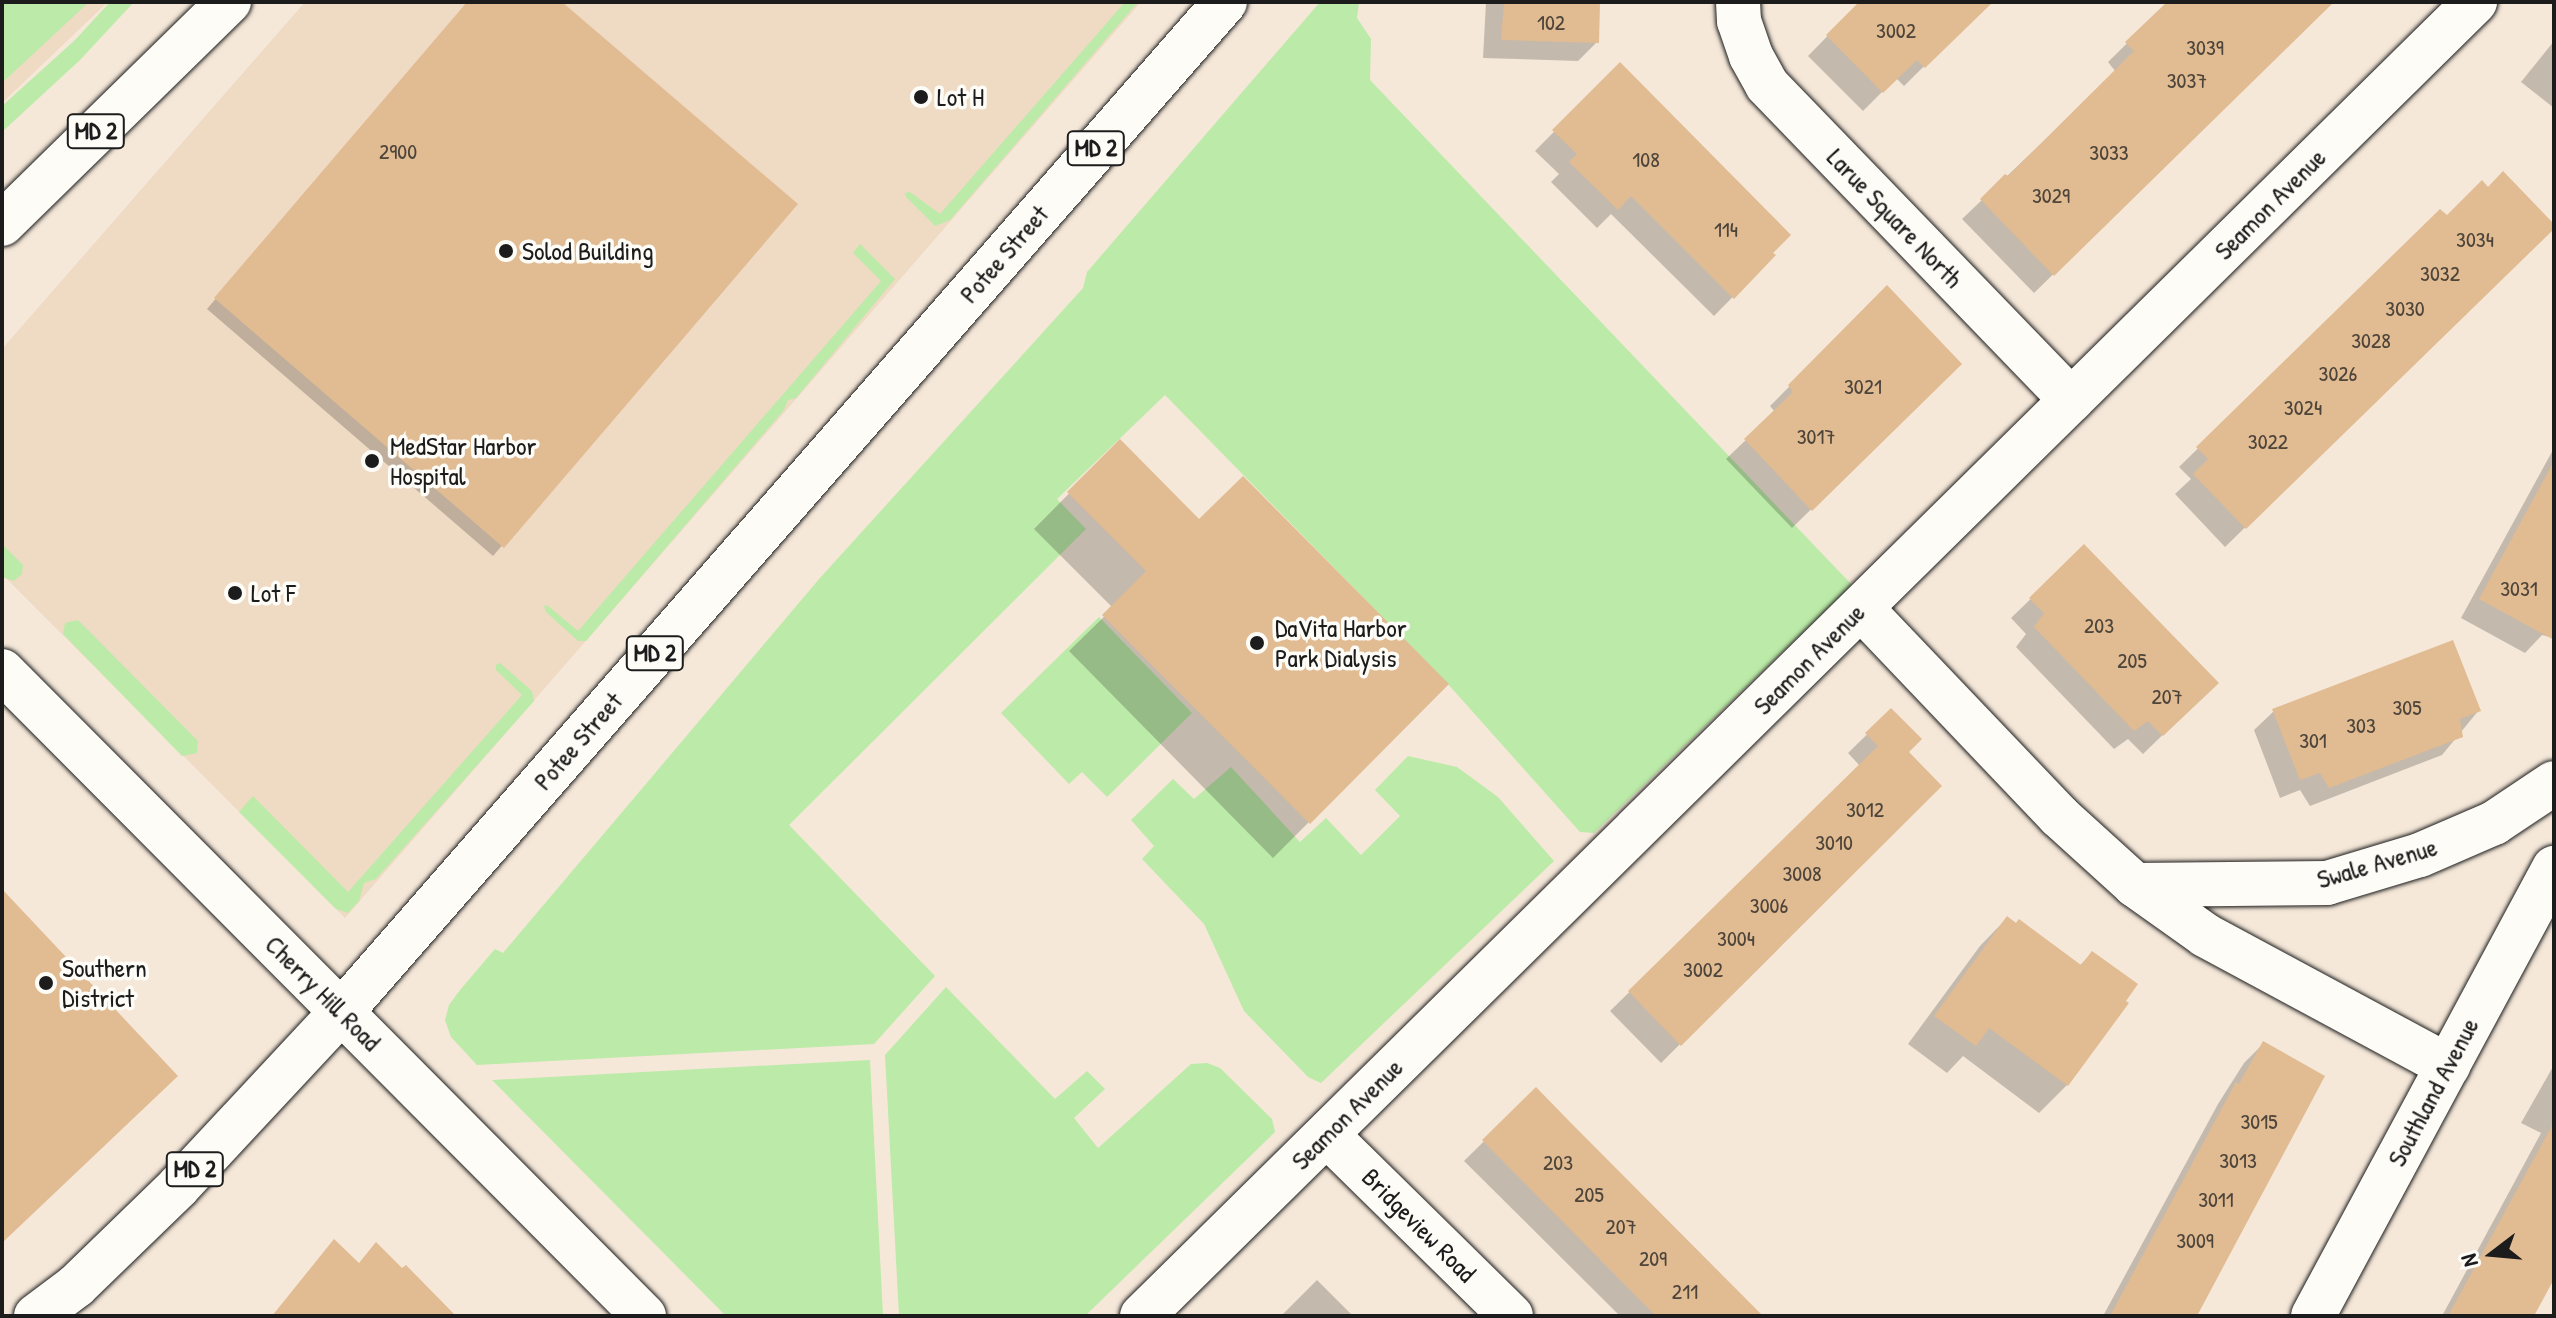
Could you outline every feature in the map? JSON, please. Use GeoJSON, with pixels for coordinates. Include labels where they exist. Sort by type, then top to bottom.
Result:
{"type":"FeatureCollection","features":[{"type":"Feature","properties":{"kind":"street","name":"MD 2"},"geometry":{"type":"LineString","coordinates":[[2,224],[229,2]]}},
{"type":"Feature","properties":{"kind":"street","name":"Potee Street"},"geometry":{"type":"LineString","coordinates":[[36,1316],[76,1286],[178,1187],[342,1011],[1225,2]]}},
{"type":"Feature","properties":{"kind":"street","name":"Seamon Avenue"},"geometry":{"type":"LineString","coordinates":[[1142,1316],[2071,400],[2452,10]]}},
{"type":"Feature","properties":{"kind":"street","name":"Larue Square North"},"geometry":{"type":"LineString","coordinates":[[1738,12],[1751,56],[1767,85],[2071,400]]}},
{"type":"Feature","properties":{"kind":"street"},"geometry":{"type":"LineString","coordinates":[[1861,608],[2059,816],[2135,885],[2205,935],[2448,1066]]}},
{"type":"Feature","properties":{"kind":"street","name":"Cherry Hill Road"},"geometry":{"type":"LineString","coordinates":[[2,671],[644,1316]]}},
{"type":"Feature","properties":{"kind":"street","name":"Swale Avenue"},"geometry":{"type":"LineString","coordinates":[[2135,885],[2327,883],[2420,855],[2482,828],[2554,783]]}},
{"type":"Feature","properties":{"kind":"street","name":"Southland Avenue"},"geometry":{"type":"LineString","coordinates":[[2313,1316],[2554,868]]}},
{"type":"Feature","properties":{"kind":"street","name":"Bridgeview Road"},"geometry":{"type":"LineString","coordinates":[[1327,1135],[1511,1316]]}},
{"type":"Feature","properties":{"kind":"shaded area"},"geometry":{"type":"Polygon","coordinates":[[[2,2],[108,2],[2,103],[2,2]]]}},
{"type":"Feature","properties":{"kind":"shaded area","name":"MedStar Harbor Hospital"},"geometry":{"type":"Polygon","coordinates":[[[305,2],[1141,2],[345,918],[2,574],[2,349],[305,2]]]}},
{"type":"Feature","properties":{"kind":"green space"},"geometry":{"type":"Polygon","coordinates":[[[2,2],[89,2],[2,83],[2,2]]]}},
{"type":"Feature","properties":{"kind":"green space"},"geometry":{"type":"Polygon","coordinates":[[[110,2],[134,2],[80,60],[2,132],[2,106],[75,40],[110,2]]]}},
{"type":"Feature","properties":{"kind":"green space"},"geometry":{"type":"Polygon","coordinates":[[[1125,2],[1138,2],[950,220],[935,226],[905,193],[910,192],[940,214],[1125,2]]]}},
{"type":"Feature","properties":{"kind":"green space"},"geometry":{"type":"Polygon","coordinates":[[[1320,2],[1359,2],[1357,18],[1371,39],[1370,80],[1852,585],[1594,833],[1580,832],[1447,683],[1165,395],[1057,499],[1086,529],[789,825],[935,976],[874,1044],[477,1065],[451,1037],[445,1020],[449,1005],[460,990],[495,949],[503,953],[820,578],[1083,288],[1087,272],[1320,2]]]}},
{"type":"Feature","properties":{"kind":"green space"},"geometry":{"type":"Polygon","coordinates":[[[860,244],[895,279],[796,398],[788,400],[784,410],[586,641],[578,641],[546,612],[544,606],[547,605],[578,631],[881,281],[853,253],[860,244]]]}},
{"type":"Feature","properties":{"kind":"green space"},"geometry":{"type":"Polygon","coordinates":[[[2,544],[23,565],[22,574],[14,581],[2,577],[2,544]]]}},
{"type":"Feature","properties":{"kind":"green space"},"geometry":{"type":"Polygon","coordinates":[[[1099,617],[1192,713],[1107,797],[1082,772],[1069,784],[1001,713],[1099,617]]]}},
{"type":"Feature","properties":{"kind":"green space"},"geometry":{"type":"Polygon","coordinates":[[[78,620],[198,741],[197,753],[182,756],[63,634],[65,623],[78,620]]]}},
{"type":"Feature","properties":{"kind":"green space"},"geometry":{"type":"Polygon","coordinates":[[[500,663],[532,691],[534,701],[376,879],[364,883],[359,901],[348,913],[336,909],[239,812],[253,796],[348,892],[522,695],[496,670],[496,665],[500,663]]]}},
{"type":"Feature","properties":{"kind":"green space"},"geometry":{"type":"Polygon","coordinates":[[[1408,756],[1457,767],[1498,797],[1554,861],[1321,1083],[1308,1077],[1244,1011],[1204,924],[1142,859],[1154,846],[1131,820],[1173,779],[1194,799],[1231,767],[1300,842],[1326,818],[1361,855],[1400,816],[1375,790],[1408,756]]]}},
{"type":"Feature","properties":{"kind":"green space"},"geometry":{"type":"Polygon","coordinates":[[[946,987],[1055,1099],[1087,1071],[1105,1089],[1074,1118],[1098,1148],[1191,1064],[1207,1063],[1220,1068],[1272,1119],[1275,1132],[1085,1316],[899,1316],[885,1055],[946,987]]]}},
{"type":"Feature","properties":{"kind":"green space"},"geometry":{"type":"Polygon","coordinates":[[[870,1060],[883,1316],[726,1316],[492,1080],[870,1060]]]}},
{"type":"Feature","properties":{"kind":"building","name":"Solod Building"},"geometry":{"type":"Polygon","coordinates":[[[467,2],[562,2],[798,204],[504,548],[214,298],[467,2]]]}},
{"type":"Feature","properties":{"kind":"building"},"geometry":{"type":"Polygon","coordinates":[[[1504,2],[1600,2],[1599,43],[1501,40],[1504,2]]]}},
{"type":"Feature","properties":{"kind":"building"},"geometry":{"type":"Polygon","coordinates":[[[1859,2],[1993,2],[1925,68],[1917,60],[1883,93],[1826,35],[1859,2]]]}},
{"type":"Feature","properties":{"kind":"building"},"geometry":{"type":"Polygon","coordinates":[[[2167,2],[2334,2],[2054,276],[1980,199],[2005,174],[2008,176],[2134,51],[2125,42],[2167,2]]]}},
{"type":"Feature","properties":{"kind":"building"},"geometry":{"type":"Polygon","coordinates":[[[1620,62],[1791,235],[1734,299],[1631,196],[1618,210],[1569,162],[1577,154],[1552,130],[1620,62]]]}},
{"type":"Feature","properties":{"kind":"building"},"geometry":{"type":"Polygon","coordinates":[[[2503,171],[2554,224],[2554,229],[2246,529],[2193,474],[2208,459],[2196,447],[2440,209],[2447,215],[2482,180],[2488,187],[2503,171]]]}},
{"type":"Feature","properties":{"kind":"building"},"geometry":{"type":"Polygon","coordinates":[[[1887,285],[1962,364],[1812,511],[1744,439],[1793,392],[1788,385],[1887,285]]]}},
{"type":"Feature","properties":{"kind":"building"},"geometry":{"type":"Polygon","coordinates":[[[1120,439],[1199,519],[1243,476],[1449,684],[1310,824],[1102,615],[1146,571],[1067,492],[1120,439]]]}},
{"type":"Feature","properties":{"kind":"building"},"geometry":{"type":"Polygon","coordinates":[[[2554,461],[2554,640],[2479,599],[2554,461]]]}},
{"type":"Feature","properties":{"kind":"building"},"geometry":{"type":"Polygon","coordinates":[[[2084,544],[2219,683],[2163,736],[2148,721],[2134,731],[2034,627],[2044,613],[2029,598],[2084,544]]]}},
{"type":"Feature","properties":{"kind":"building"},"geometry":{"type":"Polygon","coordinates":[[[2453,640],[2481,711],[2460,719],[2463,737],[2329,788],[2320,773],[2300,780],[2272,709],[2453,640]]]}},
{"type":"Feature","properties":{"kind":"building"},"geometry":{"type":"Polygon","coordinates":[[[1891,708],[1922,739],[1909,752],[1942,786],[1681,1046],[1628,991],[1878,746],[1865,733],[1891,708]]]}},
{"type":"Feature","properties":{"kind":"building","name":"Southern District"},"geometry":{"type":"Polygon","coordinates":[[[2,889],[178,1076],[2,1243],[2,889]]]}},
{"type":"Feature","properties":{"kind":"building"},"geometry":{"type":"Polygon","coordinates":[[[2007,916],[2016,923],[2019,919],[2081,965],[2092,951],[2138,984],[2126,1001],[2129,1003],[2068,1086],[1989,1028],[1976,1046],[1934,1016],[2007,916]]]}},
{"type":"Feature","properties":{"kind":"building"},"geometry":{"type":"Polygon","coordinates":[[[2263,1041],[2325,1076],[2197,1316],[2110,1316],[2236,1082],[2239,1084],[2263,1041]]]}},
{"type":"Feature","properties":{"kind":"building"},"geometry":{"type":"Polygon","coordinates":[[[1536,1087],[1763,1316],[1656,1316],[1639,1299],[1482,1140],[1536,1087]]]}},
{"type":"Feature","properties":{"kind":"building"},"geometry":{"type":"Polygon","coordinates":[[[2554,1122],[2554,1279],[2534,1316],[2448,1316],[2554,1122]]]}},
{"type":"Feature","properties":{"kind":"building"},"geometry":{"type":"Polygon","coordinates":[[[334,1239],[359,1263],[376,1242],[402,1268],[406,1265],[456,1316],[272,1316],[334,1239]]]}},
{"type":"Feature","properties":{"kind":"place","name":"Lot H"},"geometry":{"type":"Point","coordinates":[921,97]}},
{"type":"Feature","properties":{"kind":"place","name":"Solod Building"},"geometry":{"type":"Point","coordinates":[506,251]}},
{"type":"Feature","properties":{"kind":"place","name":"MedStar Harbor Hospital"},"geometry":{"type":"Point","coordinates":[372,461]}},
{"type":"Feature","properties":{"kind":"place","name":"Lot F"},"geometry":{"type":"Point","coordinates":[235,593]}},
{"type":"Feature","properties":{"kind":"place","name":"DaVita Harbor Park Dialysis"},"geometry":{"type":"Point","coordinates":[1257,643]}},
{"type":"Feature","properties":{"kind":"place","name":"Southern District"},"geometry":{"type":"Point","coordinates":[46,983]}}]}
